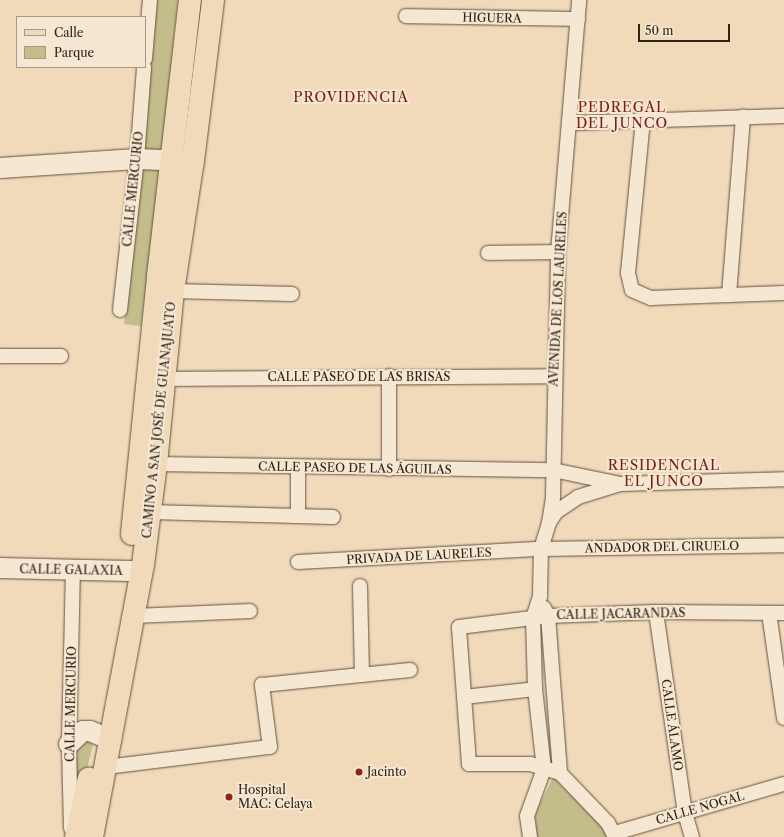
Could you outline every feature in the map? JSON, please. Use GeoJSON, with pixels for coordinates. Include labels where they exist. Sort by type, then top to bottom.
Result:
{"type":"FeatureCollection","features":[{"type":"Feature","properties":{"kind":"main road","name":"CAMINO A SAN JOSÉ DE GUANAJUATO"},"geometry":{"type":"LineString","coordinates":[[76,837],[104,738],[135,616],[135,572],[158,276],[190,0]]}},
{"type":"Feature","properties":{"kind":"main road","name":"CAMINO A SAN JOSÉ DE GUANAJUATO"},"geometry":{"type":"LineString","coordinates":[[92,837],[106,767],[104,738],[135,572],[150,512],[173,291],[194,161],[213,0]]}},
{"type":"Feature","properties":{"kind":"street"},"geometry":{"type":"LineString","coordinates":[[146,47],[150,0]]}},
{"type":"Feature","properties":{"kind":"street","name":"AVENIDA DE LOS LAURELES"},"geometry":{"type":"LineString","coordinates":[[530,837],[527,816],[544,769],[534,688],[533,618],[540,596],[541,549],[549,523],[553,470],[558,252],[570,123],[579,0]]}},
{"type":"Feature","properties":{"kind":"street","name":"HIGUERA"},"geometry":{"type":"LineString","coordinates":[[406,16],[578,19]]}},
{"type":"Feature","properties":{"kind":"street","name":"CALLE MERCURIO"},"geometry":{"type":"LineString","coordinates":[[120,310],[137,159],[144,68]]}},
{"type":"Feature","properties":{"kind":"street"},"geometry":{"type":"LineString","coordinates":[[570,123],[784,116]]}},
{"type":"Feature","properties":{"kind":"street"},"geometry":{"type":"LineString","coordinates":[[729,295],[743,117]]}},
{"type":"Feature","properties":{"kind":"street"},"geometry":{"type":"LineString","coordinates":[[643,120],[628,273],[632,290],[651,298],[784,293]]}},
{"type":"Feature","properties":{"kind":"street"},"geometry":{"type":"LineString","coordinates":[[0,168],[137,159],[171,162],[194,161]]}},
{"type":"Feature","properties":{"kind":"street"},"geometry":{"type":"LineString","coordinates":[[488,253],[558,252]]}},
{"type":"Feature","properties":{"kind":"street"},"geometry":{"type":"LineString","coordinates":[[158,276],[162,288],[153,366],[157,378],[164,379]]}},
{"type":"Feature","properties":{"kind":"street"},"geometry":{"type":"LineString","coordinates":[[173,291],[292,294]]}},
{"type":"Feature","properties":{"kind":"street"},"geometry":{"type":"LineString","coordinates":[[0,356],[61,356]]}},
{"type":"Feature","properties":{"kind":"street"},"geometry":{"type":"LineString","coordinates":[[389,376],[389,469]]}},
{"type":"Feature","properties":{"kind":"street","name":"CALLE PASEO DE LAS BRISAS"},"geometry":{"type":"LineString","coordinates":[[164,379],[389,376],[554,376]]}},
{"type":"Feature","properties":{"kind":"street","name":"CALLE PASEO DE LAS ÁGUILAS"},"geometry":{"type":"LineString","coordinates":[[156,464],[389,469],[553,470],[620,484]]}},
{"type":"Feature","properties":{"kind":"street"},"geometry":{"type":"LineString","coordinates":[[298,467],[298,516]]}},
{"type":"Feature","properties":{"kind":"street"},"geometry":{"type":"LineString","coordinates":[[549,523],[556,512],[578,496],[620,484],[784,479]]}},
{"type":"Feature","properties":{"kind":"street"},"geometry":{"type":"LineString","coordinates":[[150,512],[333,517]]}},
{"type":"Feature","properties":{"kind":"street","name":"ANDADOR DEL CIRUELO"},"geometry":{"type":"LineString","coordinates":[[541,549],[784,545]]}},
{"type":"Feature","properties":{"kind":"street","name":"PRIVADA DE LAURELES"},"geometry":{"type":"LineString","coordinates":[[298,562],[541,549]]}},
{"type":"Feature","properties":{"kind":"street","name":"CALLE GALAXIA"},"geometry":{"type":"LineString","coordinates":[[0,568],[135,572]]}},
{"type":"Feature","properties":{"kind":"street","name":"CALLE MERCURIO"},"geometry":{"type":"LineString","coordinates":[[72,837],[69,744],[73,570]]}},
{"type":"Feature","properties":{"kind":"street"},"geometry":{"type":"LineString","coordinates":[[360,586],[362,675]]}},
{"type":"Feature","properties":{"kind":"street","name":"AVENIDA DE LOS LAURELES"},"geometry":{"type":"LineString","coordinates":[[540,596],[548,616],[560,773]]}},
{"type":"Feature","properties":{"kind":"street"},"geometry":{"type":"LineString","coordinates":[[135,616],[250,611]]}},
{"type":"Feature","properties":{"kind":"street","name":"CALLE JACARANDAS"},"geometry":{"type":"LineString","coordinates":[[464,697],[459,627],[548,616],[656,612],[784,613]]}},
{"type":"Feature","properties":{"kind":"street","name":"CALLE ÁLAMO"},"geometry":{"type":"LineString","coordinates":[[656,612],[685,813],[692,837]]}},
{"type":"Feature","properties":{"kind":"street"},"geometry":{"type":"LineString","coordinates":[[768,613],[784,718]]}},
{"type":"Feature","properties":{"kind":"street"},"geometry":{"type":"LineString","coordinates":[[106,767],[270,747],[262,685],[410,670]]}},
{"type":"Feature","properties":{"kind":"street"},"geometry":{"type":"LineString","coordinates":[[534,688],[464,697],[469,764],[530,764],[560,773],[615,835]]}},
{"type":"Feature","properties":{"kind":"street"},"geometry":{"type":"LineString","coordinates":[[69,744],[84,731],[90,731],[104,738]]}},
{"type":"Feature","properties":{"kind":"street","name":"CALLE NOGAL"},"geometry":{"type":"LineString","coordinates":[[615,835],[784,784]]}},
{"type":"Feature","properties":{"kind":"green space"},"geometry":{"type":"Polygon","coordinates":[[[156,0],[178,0],[162,146],[159,152],[150,153],[145,148],[144,141],[156,0]]]}},
{"type":"Feature","properties":{"kind":"green space"},"geometry":{"type":"Polygon","coordinates":[[[156,161],[160,172],[141,326],[124,324],[143,167],[156,161]]]}},
{"type":"Feature","properties":{"kind":"green space"},"geometry":{"type":"Polygon","coordinates":[[[89,740],[93,745],[77,808],[74,749],[78,743],[89,740]]]}},
{"type":"Feature","properties":{"kind":"green space"},"geometry":{"type":"Polygon","coordinates":[[[553,777],[611,837],[537,837],[535,814],[553,777]]]}},
{"type":"Feature","properties":{"kind":"place","name":"Jacinto"},"geometry":{"type":"Point","coordinates":[359,772]}},
{"type":"Feature","properties":{"kind":"place","name":"Hospital MAC: Celaya"},"geometry":{"type":"Point","coordinates":[229,797]}},
{"type":"Feature","properties":{"kind":"district","name":"PROVIDENCIA"},"geometry":{"type":"Point","coordinates":[351,97]}},
{"type":"Feature","properties":{"kind":"district","name":"PEDREGAL DEL JUNCO"},"geometry":{"type":"Point","coordinates":[622,116]}},
{"type":"Feature","properties":{"kind":"district","name":"RESIDENCIAL EL JUNCO"},"geometry":{"type":"Point","coordinates":[664,474]}}]}
